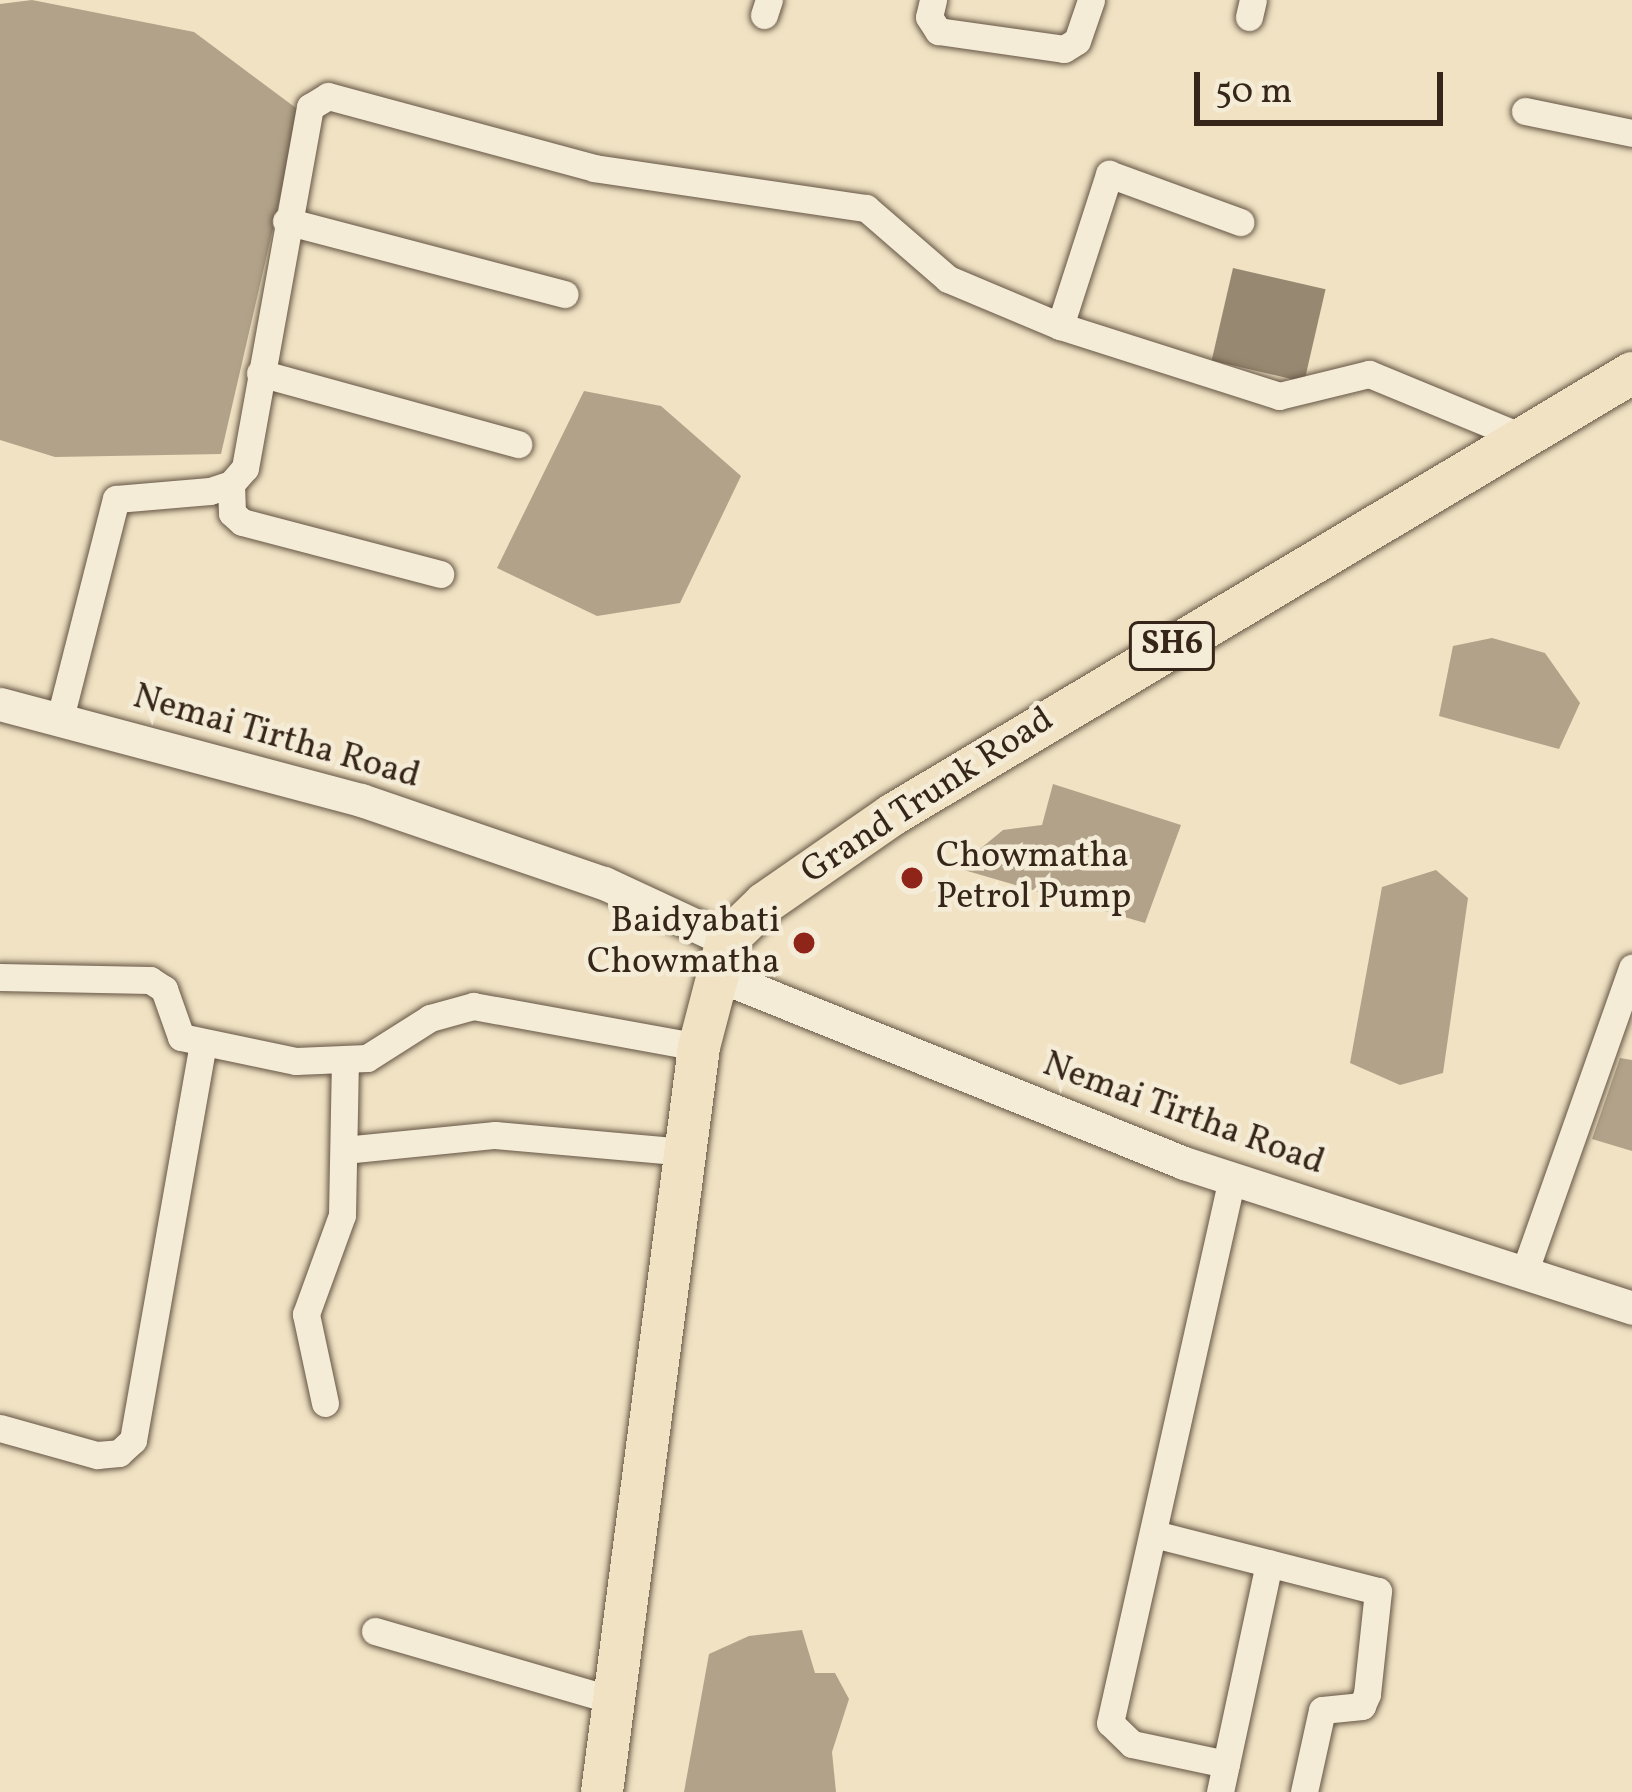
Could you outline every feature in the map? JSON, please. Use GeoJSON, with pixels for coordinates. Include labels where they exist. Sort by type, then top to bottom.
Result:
{"type":"FeatureCollection","features":[{"type":"Feature","properties":{"kind":"main road","name":"Grand Trunk Road"},"geometry":{"type":"LineString","coordinates":[[721,957],[765,903],[892,814],[1632,373]]}},
{"type":"Feature","properties":{"kind":"main road"},"geometry":{"type":"LineString","coordinates":[[602,1792],[684,1152],[699,1047],[721,957]]}},
{"type":"Feature","properties":{"kind":"street"},"geometry":{"type":"LineString","coordinates":[[933,0],[930,25],[938,31],[1064,49],[1077,41],[1091,0]]}},
{"type":"Feature","properties":{"kind":"street"},"geometry":{"type":"LineString","coordinates":[[440,574],[242,522],[232,513],[231,484],[244,468],[310,106],[335,95],[594,168],[866,208],[948,279],[1060,326],[1279,396],[1369,374],[1522,437]]}},
{"type":"Feature","properties":{"kind":"street"},"geometry":{"type":"LineString","coordinates":[[1525,111],[1632,134]]}},
{"type":"Feature","properties":{"kind":"street"},"geometry":{"type":"LineString","coordinates":[[1060,326],[1109,174],[1240,222]]}},
{"type":"Feature","properties":{"kind":"street"},"geometry":{"type":"LineString","coordinates":[[286,221],[565,294]]}},
{"type":"Feature","properties":{"kind":"street"},"geometry":{"type":"LineString","coordinates":[[260,373],[518,444]]}},
{"type":"Feature","properties":{"kind":"street"},"geometry":{"type":"LineString","coordinates":[[60,718],[111,506],[128,494],[231,484]]}},
{"type":"Feature","properties":{"kind":"street","name":"Nemai Tirtha Road"},"geometry":{"type":"LineString","coordinates":[[0,704],[500,846],[721,957],[1232,1178],[1632,1308]]}},
{"type":"Feature","properties":{"kind":"street"},"geometry":{"type":"LineString","coordinates":[[1523,1273],[1632,968]]}},
{"type":"Feature","properties":{"kind":"street"},"geometry":{"type":"LineString","coordinates":[[1,984],[150,980],[164,989],[181,1036],[203,1044],[345,1063],[403,1042],[449,1009],[473,1006],[699,1047]]}},
{"type":"Feature","properties":{"kind":"street"},"geometry":{"type":"LineString","coordinates":[[0,1428],[97,1455],[119,1453],[133,1440],[203,1044]]}},
{"type":"Feature","properties":{"kind":"street"},"geometry":{"type":"LineString","coordinates":[[325,1403],[306,1314],[337,1240],[345,1063]]}},
{"type":"Feature","properties":{"kind":"street"},"geometry":{"type":"LineString","coordinates":[[344,1150],[515,1136],[684,1152]]}},
{"type":"Feature","properties":{"kind":"street"},"geometry":{"type":"LineString","coordinates":[[1232,1178],[1110,1723],[1132,1744],[1223,1778],[1269,1563]]}},
{"type":"Feature","properties":{"kind":"street"},"geometry":{"type":"LineString","coordinates":[[1154,1534],[1367,1585],[1382,1603],[1367,1694],[1362,1706],[1322,1710],[1304,1792]]}},
{"type":"Feature","properties":{"kind":"street"},"geometry":{"type":"LineString","coordinates":[[375,1631],[613,1700]]}},
{"type":"Feature","properties":{"kind":"shaded area"},"geometry":{"type":"Polygon","coordinates":[[[32,0],[194,32],[300,111],[221,454],[55,457],[0,440],[0,4],[32,0]]]}},
{"type":"Feature","properties":{"kind":"shaded area"},"geometry":{"type":"Polygon","coordinates":[[[584,391],[661,406],[741,476],[680,603],[597,616],[497,568],[584,391]]]}},
{"type":"Feature","properties":{"kind":"shaded area"},"geometry":{"type":"Polygon","coordinates":[[[1492,638],[1545,653],[1580,703],[1559,749],[1439,716],[1453,646],[1492,638]]]}},
{"type":"Feature","properties":{"kind":"shaded area"},"geometry":{"type":"Polygon","coordinates":[[[1053,784],[1181,825],[1145,923],[957,868],[1003,830],[1042,825],[1053,784]]]}},
{"type":"Feature","properties":{"kind":"shaded area"},"geometry":{"type":"Polygon","coordinates":[[[1436,870],[1468,898],[1443,1073],[1400,1085],[1350,1063],[1382,887],[1436,870]]]}},
{"type":"Feature","properties":{"kind":"shaded area"},"geometry":{"type":"Polygon","coordinates":[[[1620,1058],[1632,1060],[1632,1151],[1592,1139],[1620,1058]]]}},
{"type":"Feature","properties":{"kind":"shaded area"},"geometry":{"type":"Polygon","coordinates":[[[802,1630],[815,1673],[835,1673],[849,1699],[832,1752],[836,1792],[684,1792],[709,1654],[749,1636],[802,1630]]]}},
{"type":"Feature","properties":{"kind":"building"},"geometry":{"type":"Polygon","coordinates":[[[1233,268],[1326,289],[1304,382],[1212,361],[1233,268]]]}},
{"type":"Feature","properties":{"kind":"place","name":"Chowmatha Petrol Pump"},"geometry":{"type":"Point","coordinates":[912,878]}},
{"type":"Feature","properties":{"kind":"place","name":"Baidyabati Chowmatha"},"geometry":{"type":"Point","coordinates":[804,943]}}]}
